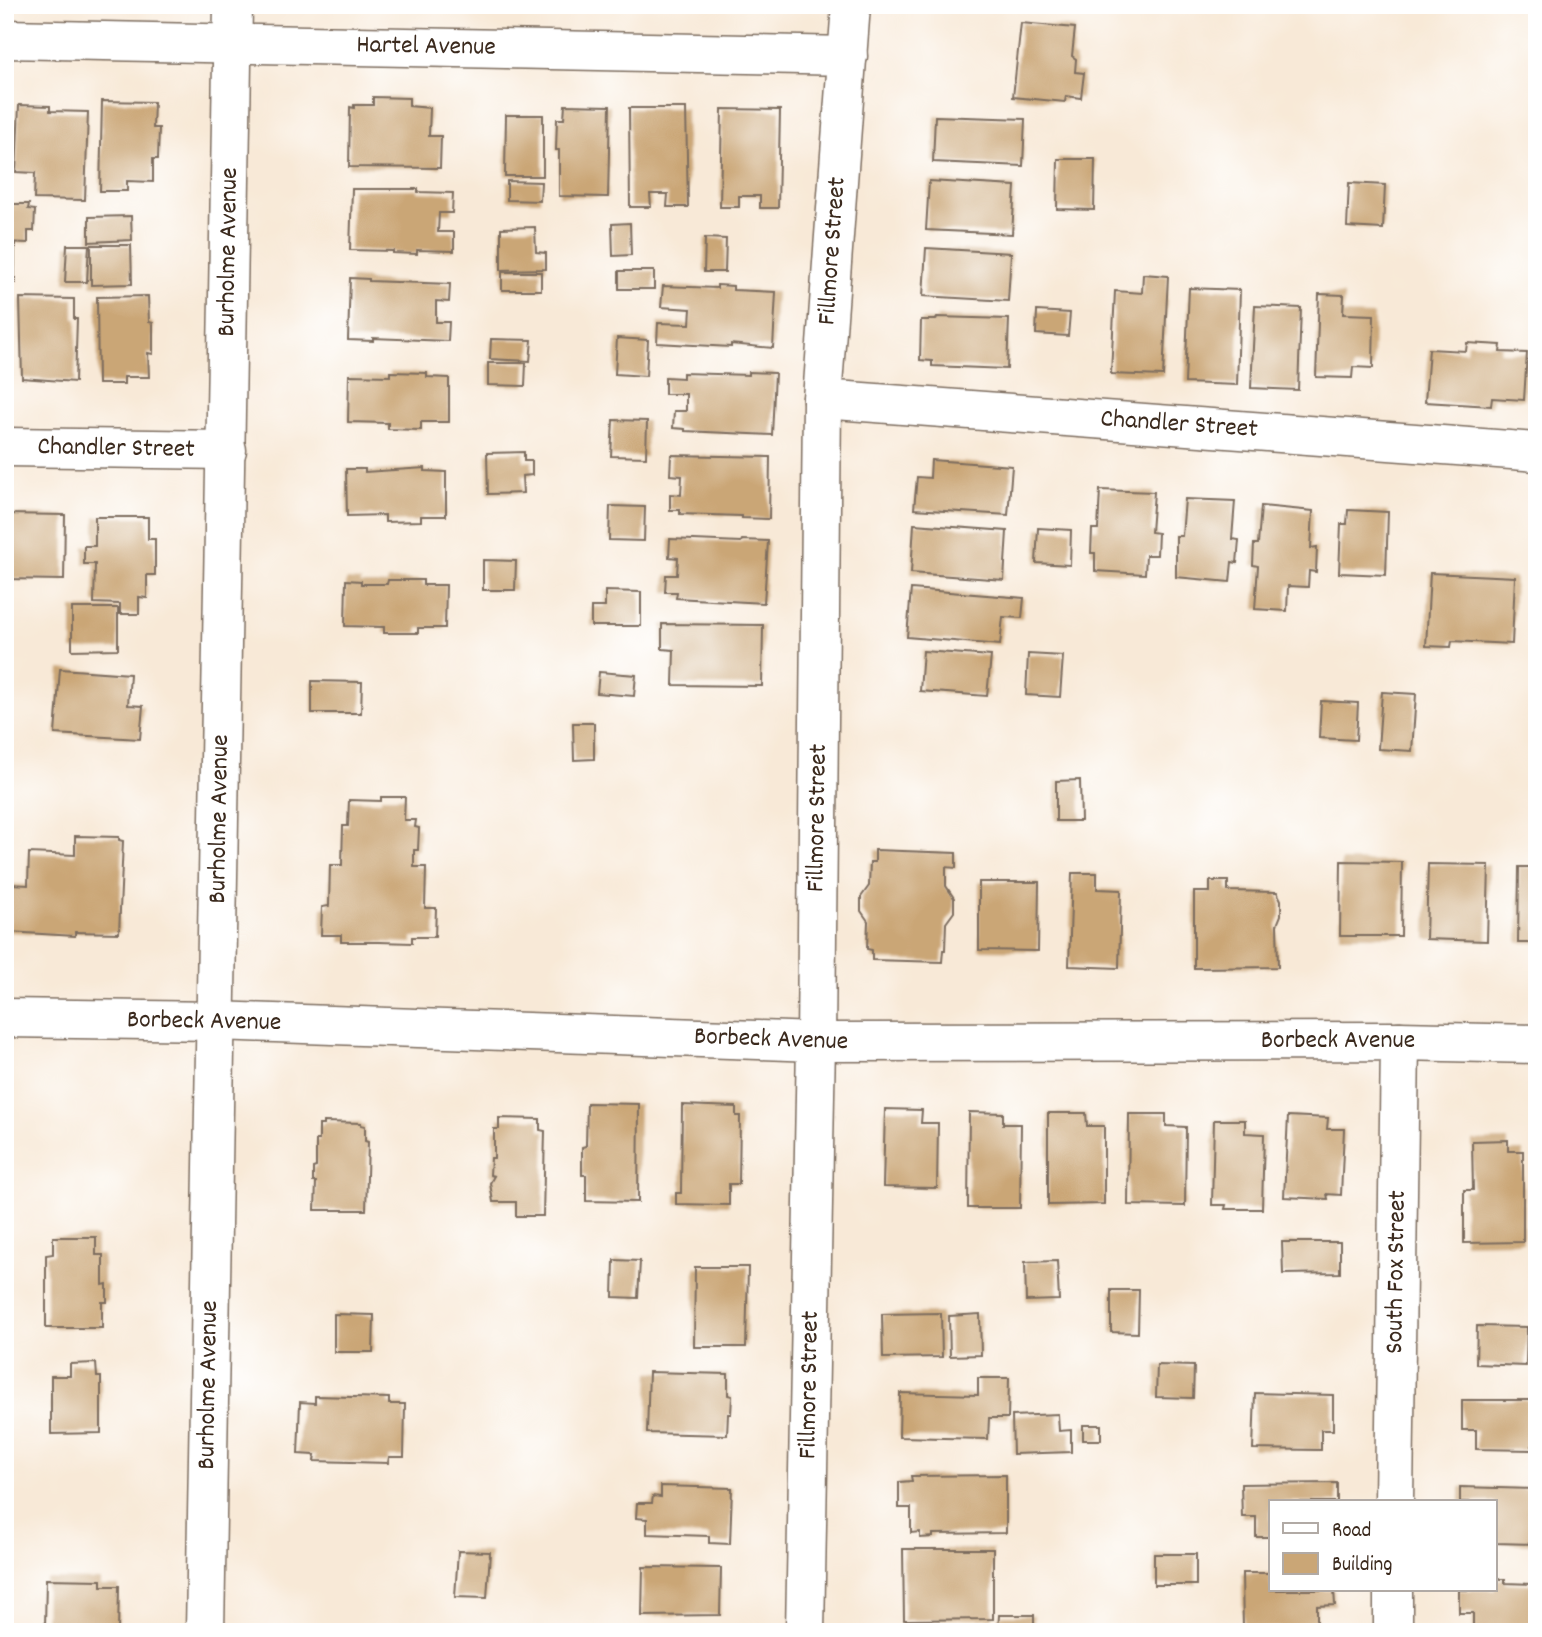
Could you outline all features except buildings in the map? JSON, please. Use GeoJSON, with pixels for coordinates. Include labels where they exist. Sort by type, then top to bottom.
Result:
{"type":"FeatureCollection","features":[{"type":"Feature","properties":{"kind":"street","name":"Burholme Avenue"},"geometry":{"type":"LineString","coordinates":[[205,1632],[233,5]]}},
{"type":"Feature","properties":{"kind":"street","name":"Fillmore Street"},"geometry":{"type":"LineString","coordinates":[[805,1632],[816,1042],[822,399],[851,5]]}},
{"type":"Feature","properties":{"kind":"street","name":"Hartel Avenue"},"geometry":{"type":"LineString","coordinates":[[5,39],[848,56]]}},
{"type":"Feature","properties":{"kind":"street","name":"Chandler Street"},"geometry":{"type":"LineString","coordinates":[[822,399],[1537,452]]}},
{"type":"Feature","properties":{"kind":"street","name":"Chandler Street"},"geometry":{"type":"LineString","coordinates":[[5,447],[227,450]]}},
{"type":"Feature","properties":{"kind":"street","name":"Borbeck Avenue"},"geometry":{"type":"LineString","coordinates":[[5,1018],[216,1021],[816,1042],[1400,1041],[1537,1044]]}},
{"type":"Feature","properties":{"kind":"street","name":"South Fox Street"},"geometry":{"type":"LineString","coordinates":[[1394,1500],[1400,1041]]}},
{"type":"Feature","properties":{"kind":"street"},"geometry":{"type":"LineString","coordinates":[[1393,1592],[1393,1632]]}}]}
